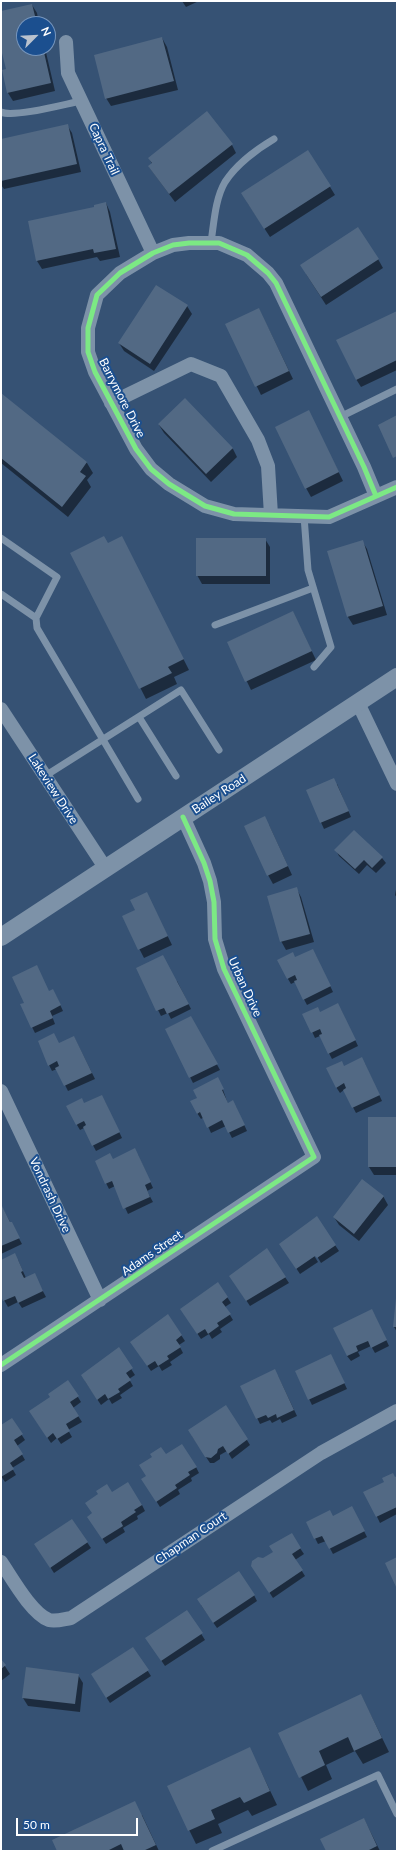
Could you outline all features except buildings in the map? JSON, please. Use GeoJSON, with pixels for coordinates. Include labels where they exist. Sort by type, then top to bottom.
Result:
{"type":"FeatureCollection","features":[{"type":"Feature","properties":{"kind":"street","name":"Capra Trail"},"geometry":{"type":"LineString","coordinates":[[66,42],[68,73],[153,253]]}},
{"type":"Feature","properties":{"kind":"street","name":"Barrymore Drive"},"geometry":{"type":"LineString","coordinates":[[376,496],[276,284],[268,273],[246,255],[219,242],[173,246],[153,253],[120,273],[107,284],[98,295],[92,310],[88,328],[88,352],[95,372],[136,449],[151,469],[169,484],[205,506],[234,514],[304,516],[329,516],[376,496],[397,486]]}},
{"type":"Feature","properties":{"kind":"street"},"geometry":{"type":"LineString","coordinates":[[111,403],[191,364],[221,376],[258,440],[268,466],[271,515]]}},
{"type":"Feature","properties":{"kind":"street","name":"Bailey Road"},"geometry":{"type":"LineString","coordinates":[[1,937],[397,677]]}},
{"type":"Feature","properties":{"kind":"street"},"geometry":{"type":"LineString","coordinates":[[358,703],[397,784]]}},
{"type":"Feature","properties":{"kind":"street","name":"Lakeview Drive"},"geometry":{"type":"LineString","coordinates":[[1,709],[106,869]]}},
{"type":"Feature","properties":{"kind":"street","name":"Urban Drive"},"geometry":{"type":"LineString","coordinates":[[183,817],[204,863],[210,881],[214,902],[215,939],[222,962],[314,1157]]}},
{"type":"Feature","properties":{"kind":"street","name":"Vondrash Drive"},"geometry":{"type":"LineString","coordinates":[[1,1091],[100,1300]]}},
{"type":"Feature","properties":{"kind":"street","name":"Adams Street"},"geometry":{"type":"LineString","coordinates":[[1,1365],[314,1157]]}},
{"type":"Feature","properties":{"kind":"street","name":"Chapman Court"},"geometry":{"type":"LineString","coordinates":[[1,1562],[33,1607],[42,1616],[51,1620],[71,1618],[321,1453],[397,1411]]}},
{"type":"Feature","properties":{"kind":"lane"},"geometry":{"type":"LineString","coordinates":[[1,112],[5,114],[18,114],[81,101]]}},
{"type":"Feature","properties":{"kind":"lane"},"geometry":{"type":"LineString","coordinates":[[211,242],[216,205],[225,182],[239,166],[262,146],[274,139]]}},
{"type":"Feature","properties":{"kind":"lane"},"geometry":{"type":"LineString","coordinates":[[340,417],[397,389]]}},
{"type":"Feature","properties":{"kind":"lane"},"geometry":{"type":"LineString","coordinates":[[304,516],[308,570],[331,648],[314,667]]}},
{"type":"Feature","properties":{"kind":"lane"},"geometry":{"type":"LineString","coordinates":[[1,538],[57,577],[36,618],[37,628],[138,799]]}},
{"type":"Feature","properties":{"kind":"lane"},"geometry":{"type":"LineString","coordinates":[[215,625],[313,588]]}},
{"type":"Feature","properties":{"kind":"lane"},"geometry":{"type":"LineString","coordinates":[[1,594],[36,618]]}},
{"type":"Feature","properties":{"kind":"lane"},"geometry":{"type":"LineString","coordinates":[[45,776],[181,690],[219,750]]}},
{"type":"Feature","properties":{"kind":"lane"},"geometry":{"type":"LineString","coordinates":[[139,716],[176,776]]}},
{"type":"Feature","properties":{"kind":"lane"},"geometry":{"type":"LineString","coordinates":[[212,1851],[378,1775],[397,1814]]}},
{"type":"Feature","properties":{"kind":"cycle path"},"geometry":{"type":"LineString","coordinates":[[376,496],[364,467],[276,283],[268,273],[247,255],[219,243],[189,243],[173,245],[153,253],[120,273],[97,295],[88,328],[88,352],[95,372],[136,449],[151,469],[169,484],[205,506],[234,514],[329,517],[397,487]]}},
{"type":"Feature","properties":{"kind":"cycle path"},"geometry":{"type":"LineString","coordinates":[[1,1365],[314,1157],[224,969],[215,939],[214,902],[210,881],[204,863],[183,817]]}}]}
